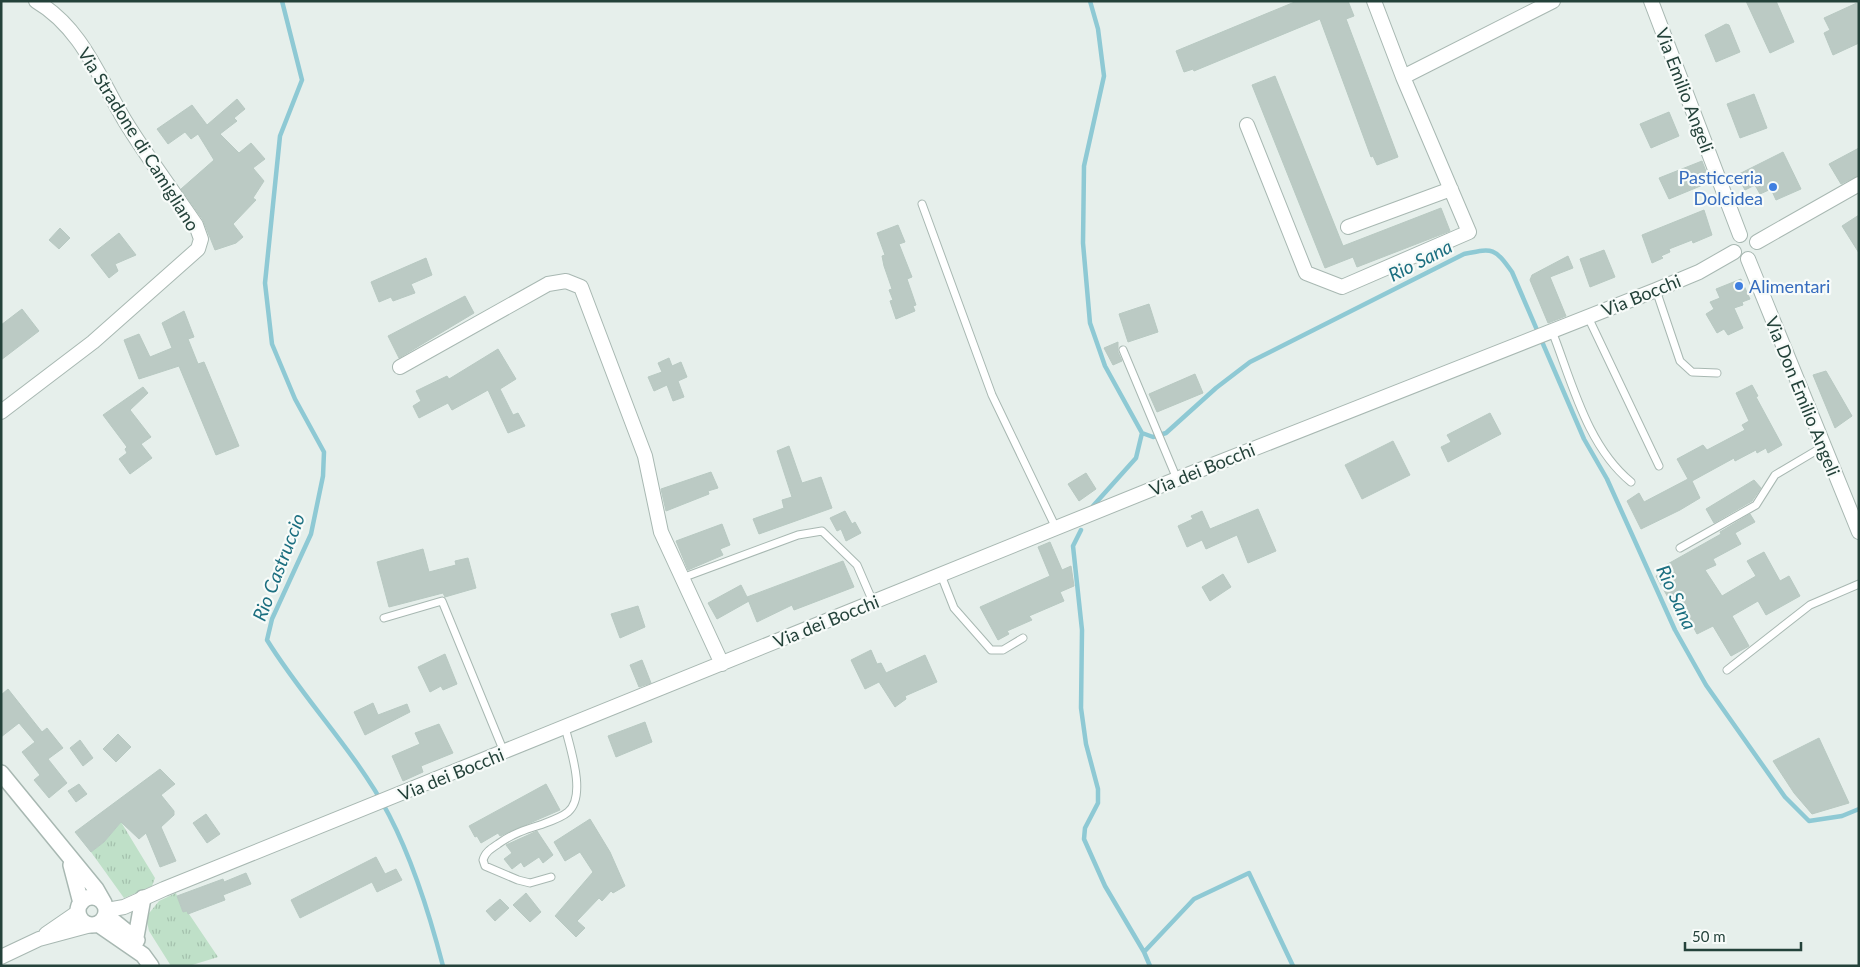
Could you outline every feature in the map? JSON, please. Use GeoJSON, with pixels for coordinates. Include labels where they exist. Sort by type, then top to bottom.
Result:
{"type":"FeatureCollection","features":[{"type":"Feature","properties":{"kind":"street","name":"Via Stradone di Camigliano"},"geometry":{"type":"LineString","coordinates":[[1,412],[114,324],[198,249],[201,239],[196,225],[125,122],[94,63],[65,23],[53,11],[36,1]]}},
{"type":"Feature","properties":{"kind":"street"},"geometry":{"type":"LineString","coordinates":[[1247,125],[1306,273],[1342,287],[1469,232],[1374,1]]}},
{"type":"Feature","properties":{"kind":"street"},"geometry":{"type":"LineString","coordinates":[[1404,77],[1470,45],[1552,1]]}},
{"type":"Feature","properties":{"kind":"street","name":"Via Emilio Angeli"},"geometry":{"type":"LineString","coordinates":[[1651,1],[1740,235]]}},
{"type":"Feature","properties":{"kind":"street"},"geometry":{"type":"LineString","coordinates":[[1757,242],[1859,184]]}},
{"type":"Feature","properties":{"kind":"street"},"geometry":{"type":"LineString","coordinates":[[1348,227],[1451,189]]}},
{"type":"Feature","properties":{"kind":"street"},"geometry":{"type":"LineString","coordinates":[[1748,234],[1757,242],[1756,254],[1748,259],[1740,258],[1734,252],[1734,240],[1740,235],[1748,234]]}},
{"type":"Feature","properties":{"kind":"street","name":"Via Bocchi"},"geometry":{"type":"LineString","coordinates":[[1549,332],[1698,272],[1734,252]]}},
{"type":"Feature","properties":{"kind":"street","name":"Via Don Emilio Angeli"},"geometry":{"type":"LineString","coordinates":[[1748,259],[1859,532]]}},
{"type":"Feature","properties":{"kind":"street"},"geometry":{"type":"LineString","coordinates":[[400,367],[548,284],[566,281],[581,288],[645,456],[661,532],[722,664]]}},
{"type":"Feature","properties":{"kind":"street","name":"Via dei Bocchi"},"geometry":{"type":"LineString","coordinates":[[39,940],[1177,479],[1549,332]]}},
{"type":"Feature","properties":{"kind":"street"},"geometry":{"type":"LineString","coordinates":[[1,773],[96,889],[101,916]]}},
{"type":"Feature","properties":{"kind":"street"},"geometry":{"type":"LineString","coordinates":[[69,858],[77,880],[81,919],[101,916],[136,937],[147,960]]}},
{"type":"Feature","properties":{"kind":"street"},"geometry":{"type":"LineString","coordinates":[[1,957],[39,940],[80,907],[84,900],[93,897],[101,916],[147,960]]}},
{"type":"Feature","properties":{"kind":"street"},"geometry":{"type":"LineString","coordinates":[[136,937],[143,898]]}},
{"type":"Feature","properties":{"kind":"lane"},"geometry":{"type":"LineString","coordinates":[[922,204],[992,395],[1056,528]]}},
{"type":"Feature","properties":{"kind":"lane"},"geometry":{"type":"LineString","coordinates":[[1656,290],[1680,361],[1692,372],[1717,373]]}},
{"type":"Feature","properties":{"kind":"lane"},"geometry":{"type":"LineString","coordinates":[[1588,317],[1659,466]]}},
{"type":"Feature","properties":{"kind":"lane"},"geometry":{"type":"LineString","coordinates":[[1549,332],[1592,430],[1614,468],[1632,482]]}},
{"type":"Feature","properties":{"kind":"lane"},"geometry":{"type":"LineString","coordinates":[[1123,350],[1177,479]]}},
{"type":"Feature","properties":{"kind":"lane"},"geometry":{"type":"LineString","coordinates":[[1680,548],[1756,505],[1775,475],[1824,446]]}},
{"type":"Feature","properties":{"kind":"lane"},"geometry":{"type":"LineString","coordinates":[[682,578],[798,535],[822,531],[857,565],[873,602]]}},
{"type":"Feature","properties":{"kind":"lane"},"geometry":{"type":"LineString","coordinates":[[941,575],[954,608],[991,650],[1003,650],[1023,638]]}},
{"type":"Feature","properties":{"kind":"lane"},"geometry":{"type":"LineString","coordinates":[[1727,670],[1810,605],[1859,584]]}},
{"type":"Feature","properties":{"kind":"lane"},"geometry":{"type":"LineString","coordinates":[[384,618],[442,601],[504,752]]}},
{"type":"Feature","properties":{"kind":"lane"},"geometry":{"type":"LineString","coordinates":[[551,877],[530,883],[518,880],[485,866],[483,860],[489,851],[507,837],[523,828],[554,819],[568,812],[575,803],[578,785],[566,727]]}},
{"type":"Feature","properties":{"kind":"green space"},"geometry":{"type":"Polygon","coordinates":[[[121,822],[155,878],[152,886],[124,898],[91,852],[104,842],[121,822]]]}},
{"type":"Feature","properties":{"kind":"green space"},"geometry":{"type":"Polygon","coordinates":[[[176,893],[183,912],[187,911],[218,957],[189,966],[171,966],[149,931],[146,917],[159,901],[176,893]]]}},
{"type":"Feature","properties":{"kind":"building"},"geometry":{"type":"Polygon","coordinates":[[[1297,1],[1348,1],[1354,16],[1346,19],[1398,157],[1377,165],[1373,156],[1371,157],[1320,19],[1194,71],[1193,69],[1184,72],[1176,51],[1297,1]]]}},
{"type":"Feature","properties":{"kind":"building"},"geometry":{"type":"Polygon","coordinates":[[[1746,1],[1776,1],[1794,42],[1770,53],[1746,1]]]}},
{"type":"Feature","properties":{"kind":"building"},"geometry":{"type":"Polygon","coordinates":[[[1859,2],[1859,43],[1833,55],[1824,33],[1830,30],[1824,18],[1859,2]]]}},
{"type":"Feature","properties":{"kind":"building"},"geometry":{"type":"Polygon","coordinates":[[[1726,24],[1729,25],[1740,52],[1716,62],[1705,35],[1726,24]]]}},
{"type":"Feature","properties":{"kind":"building"},"geometry":{"type":"Polygon","coordinates":[[[1275,76],[1343,246],[1441,208],[1450,231],[1357,267],[1353,257],[1325,268],[1252,85],[1275,76]]]}},
{"type":"Feature","properties":{"kind":"building"},"geometry":{"type":"Polygon","coordinates":[[[1754,94],[1767,128],[1740,138],[1727,104],[1754,94]]]}},
{"type":"Feature","properties":{"kind":"building"},"geometry":{"type":"Polygon","coordinates":[[[237,99],[245,109],[234,118],[237,121],[220,134],[239,153],[251,143],[265,159],[253,168],[264,181],[253,198],[256,200],[233,224],[243,237],[236,243],[215,250],[203,220],[181,189],[214,160],[198,134],[191,139],[185,132],[168,144],[157,129],[192,105],[207,125],[237,99]]]}},
{"type":"Feature","properties":{"kind":"building"},"geometry":{"type":"Polygon","coordinates":[[[1669,112],[1679,136],[1651,148],[1640,124],[1669,112]]]}},
{"type":"Feature","properties":{"kind":"building"},"geometry":{"type":"Polygon","coordinates":[[[1859,148],[1859,175],[1841,184],[1829,164],[1859,148]]]}},
{"type":"Feature","properties":{"kind":"building"},"geometry":{"type":"Polygon","coordinates":[[[1783,152],[1801,189],[1776,200],[1771,189],[1760,194],[1755,185],[1745,190],[1737,175],[1783,152]]]}},
{"type":"Feature","properties":{"kind":"building"},"geometry":{"type":"Polygon","coordinates":[[[1702,161],[1710,182],[1669,199],[1659,178],[1702,161]]]}},
{"type":"Feature","properties":{"kind":"building"},"geometry":{"type":"Polygon","coordinates":[[[1704,210],[1712,235],[1693,243],[1692,240],[1669,249],[1670,252],[1661,256],[1663,258],[1652,263],[1642,235],[1704,210]]]}},
{"type":"Feature","properties":{"kind":"building"},"geometry":{"type":"Polygon","coordinates":[[[1859,215],[1859,253],[1842,226],[1859,215]]]}},
{"type":"Feature","properties":{"kind":"building"},"geometry":{"type":"Polygon","coordinates":[[[898,225],[905,242],[899,244],[912,277],[907,279],[916,305],[913,306],[915,311],[896,319],[890,301],[893,300],[889,290],[892,289],[882,256],[885,255],[877,233],[898,225]]]}},
{"type":"Feature","properties":{"kind":"building"},"geometry":{"type":"Polygon","coordinates":[[[60,228],[70,238],[59,249],[49,240],[60,228]]]}},
{"type":"Feature","properties":{"kind":"building"},"geometry":{"type":"Polygon","coordinates":[[[119,233],[136,255],[115,264],[118,271],[109,278],[91,255],[119,233]]]}},
{"type":"Feature","properties":{"kind":"building"},"geometry":{"type":"Polygon","coordinates":[[[1604,250],[1615,277],[1590,287],[1580,259],[1604,250]]]}},
{"type":"Feature","properties":{"kind":"building"},"geometry":{"type":"Polygon","coordinates":[[[1568,256],[1573,268],[1550,277],[1566,316],[1548,323],[1530,280],[1532,275],[1568,256]]]}},
{"type":"Feature","properties":{"kind":"building"},"geometry":{"type":"Polygon","coordinates":[[[426,258],[432,275],[411,284],[415,293],[393,301],[391,297],[379,302],[371,282],[426,258]]]}},
{"type":"Feature","properties":{"kind":"building"},"geometry":{"type":"Polygon","coordinates":[[[1741,279],[1750,299],[1742,302],[1743,305],[1734,308],[1743,328],[1728,335],[1724,329],[1717,333],[1706,314],[1714,309],[1710,302],[1720,298],[1716,289],[1741,279]]]}},
{"type":"Feature","properties":{"kind":"building"},"geometry":{"type":"Polygon","coordinates":[[[465,296],[474,313],[399,358],[388,336],[465,296]]]}},
{"type":"Feature","properties":{"kind":"building"},"geometry":{"type":"Polygon","coordinates":[[[1149,304],[1158,332],[1128,342],[1119,314],[1149,304]]]}},
{"type":"Feature","properties":{"kind":"building"},"geometry":{"type":"Polygon","coordinates":[[[22,309],[39,331],[1,360],[1,325],[22,309]]]}},
{"type":"Feature","properties":{"kind":"building"},"geometry":{"type":"Polygon","coordinates":[[[184,311],[194,337],[188,339],[198,364],[204,362],[239,446],[216,455],[179,366],[139,379],[124,340],[139,334],[150,357],[172,348],[162,323],[184,311]]]}},
{"type":"Feature","properties":{"kind":"building"},"geometry":{"type":"Polygon","coordinates":[[[1118,342],[1118,352],[1122,361],[1113,365],[1104,348],[1118,342]]]}},
{"type":"Feature","properties":{"kind":"building"},"geometry":{"type":"Polygon","coordinates":[[[498,349],[516,379],[500,389],[513,415],[518,413],[525,426],[508,433],[488,390],[452,410],[448,403],[419,418],[413,406],[421,401],[416,391],[447,376],[449,379],[498,349]]]}},
{"type":"Feature","properties":{"kind":"building"},"geometry":{"type":"Polygon","coordinates":[[[669,358],[672,366],[681,362],[687,377],[678,381],[684,397],[673,401],[667,385],[654,391],[648,377],[662,372],[658,363],[669,358]]]}},
{"type":"Feature","properties":{"kind":"building"},"geometry":{"type":"Polygon","coordinates":[[[1826,371],[1852,416],[1835,428],[1813,375],[1826,371]]]}},
{"type":"Feature","properties":{"kind":"building"},"geometry":{"type":"Polygon","coordinates":[[[1195,374],[1203,393],[1157,412],[1149,394],[1195,374]]]}},
{"type":"Feature","properties":{"kind":"building"},"geometry":{"type":"Polygon","coordinates":[[[1752,385],[1758,396],[1756,397],[1782,445],[1768,453],[1766,448],[1757,453],[1756,450],[1735,461],[1734,458],[1692,481],[1700,498],[1641,529],[1627,501],[1639,493],[1644,502],[1688,479],[1677,459],[1703,445],[1707,450],[1745,430],[1742,425],[1749,421],[1736,393],[1752,385]]]}},
{"type":"Feature","properties":{"kind":"building"},"geometry":{"type":"Polygon","coordinates":[[[143,387],[148,393],[130,410],[151,437],[141,444],[152,458],[130,474],[119,459],[127,453],[125,449],[127,447],[103,415],[143,387]]]}},
{"type":"Feature","properties":{"kind":"building"},"geometry":{"type":"Polygon","coordinates":[[[1490,413],[1501,434],[1448,462],[1441,447],[1451,442],[1447,435],[1490,413]]]}},
{"type":"Feature","properties":{"kind":"building"},"geometry":{"type":"Polygon","coordinates":[[[1393,441],[1410,475],[1362,499],[1345,465],[1393,441]]]}},
{"type":"Feature","properties":{"kind":"building"},"geometry":{"type":"Polygon","coordinates":[[[789,446],[802,483],[821,477],[832,508],[759,534],[753,519],[784,508],[782,500],[792,497],[777,451],[789,446]]]}},
{"type":"Feature","properties":{"kind":"building"},"geometry":{"type":"Polygon","coordinates":[[[711,472],[718,488],[708,491],[709,494],[666,511],[661,489],[711,472]]]}},
{"type":"Feature","properties":{"kind":"building"},"geometry":{"type":"Polygon","coordinates":[[[1086,473],[1096,489],[1079,501],[1068,484],[1086,473]]]}},
{"type":"Feature","properties":{"kind":"building"},"geometry":{"type":"Polygon","coordinates":[[[1754,480],[1761,488],[1752,501],[1714,523],[1706,509],[1754,480]]]}},
{"type":"Feature","properties":{"kind":"building"},"geometry":{"type":"Polygon","coordinates":[[[1258,509],[1276,551],[1248,563],[1237,535],[1206,549],[1202,540],[1187,547],[1178,526],[1193,519],[1191,516],[1202,511],[1210,529],[1258,509]]]}},
{"type":"Feature","properties":{"kind":"building"},"geometry":{"type":"Polygon","coordinates":[[[845,511],[852,524],[855,522],[861,533],[846,541],[841,529],[837,531],[830,518],[845,511]]]}},
{"type":"Feature","properties":{"kind":"building"},"geometry":{"type":"Polygon","coordinates":[[[1750,514],[1755,522],[1735,533],[1741,544],[1713,559],[1716,565],[1705,570],[1722,596],[1756,576],[1747,561],[1764,552],[1780,581],[1789,576],[1800,596],[1766,615],[1758,601],[1732,616],[1749,646],[1731,656],[1713,626],[1697,634],[1686,613],[1679,617],[1656,576],[1659,575],[1657,570],[1721,534],[1720,532],[1750,514]]]}},
{"type":"Feature","properties":{"kind":"building"},"geometry":{"type":"Polygon","coordinates":[[[722,524],[730,545],[720,549],[723,555],[688,570],[676,541],[722,524]]]}},
{"type":"Feature","properties":{"kind":"building"},"geometry":{"type":"Polygon","coordinates":[[[1050,542],[1062,570],[1071,566],[1074,586],[1060,592],[1064,601],[1029,616],[1032,620],[1007,631],[1009,634],[998,640],[980,607],[1050,576],[1038,547],[1050,542]]]}},
{"type":"Feature","properties":{"kind":"building"},"geometry":{"type":"Polygon","coordinates":[[[423,549],[429,572],[456,565],[455,561],[468,558],[476,588],[445,597],[443,593],[389,607],[377,562],[423,549]]]}},
{"type":"Feature","properties":{"kind":"building"},"geometry":{"type":"Polygon","coordinates":[[[843,561],[854,587],[794,610],[792,605],[757,622],[747,597],[843,561]]]}},
{"type":"Feature","properties":{"kind":"building"},"geometry":{"type":"Polygon","coordinates":[[[1223,574],[1231,587],[1210,601],[1202,587],[1223,574]]]}},
{"type":"Feature","properties":{"kind":"building"},"geometry":{"type":"Polygon","coordinates":[[[741,585],[749,601],[717,619],[708,603],[741,585]]]}},
{"type":"Feature","properties":{"kind":"building"},"geometry":{"type":"Polygon","coordinates":[[[638,606],[645,627],[620,638],[611,614],[638,606]]]}},
{"type":"Feature","properties":{"kind":"building"},"geometry":{"type":"Polygon","coordinates":[[[871,650],[877,664],[881,663],[886,673],[925,655],[937,682],[905,696],[906,699],[895,707],[879,682],[865,689],[851,660],[871,650]]]}},
{"type":"Feature","properties":{"kind":"building"},"geometry":{"type":"Polygon","coordinates":[[[445,654],[457,684],[443,690],[441,686],[430,692],[418,667],[445,654]]]}},
{"type":"Feature","properties":{"kind":"building"},"geometry":{"type":"Polygon","coordinates":[[[642,660],[651,683],[639,687],[630,665],[642,660]]]}},
{"type":"Feature","properties":{"kind":"building"},"geometry":{"type":"Polygon","coordinates":[[[8,689],[42,732],[47,728],[63,748],[48,759],[67,783],[49,798],[34,780],[40,775],[22,752],[35,742],[19,723],[1,737],[1,695],[8,689]]]}},
{"type":"Feature","properties":{"kind":"building"},"geometry":{"type":"Polygon","coordinates":[[[373,703],[378,715],[407,704],[410,712],[365,735],[354,712],[373,703]]]}},
{"type":"Feature","properties":{"kind":"building"},"geometry":{"type":"Polygon","coordinates":[[[645,722],[652,742],[616,757],[608,736],[645,722]]]}},
{"type":"Feature","properties":{"kind":"building"},"geometry":{"type":"Polygon","coordinates":[[[439,724],[453,753],[421,766],[423,772],[403,781],[392,756],[420,744],[415,733],[439,724]]]}},
{"type":"Feature","properties":{"kind":"building"},"geometry":{"type":"Polygon","coordinates":[[[118,734],[131,747],[116,762],[103,749],[118,734]]]}},
{"type":"Feature","properties":{"kind":"building"},"geometry":{"type":"Polygon","coordinates":[[[1819,738],[1849,803],[1812,814],[1794,793],[1773,761],[1819,738]]]}},
{"type":"Feature","properties":{"kind":"building"},"geometry":{"type":"Polygon","coordinates":[[[80,740],[93,758],[83,766],[70,748],[80,740]]]}},
{"type":"Feature","properties":{"kind":"building"},"geometry":{"type":"Polygon","coordinates":[[[160,769],[175,784],[161,795],[174,811],[174,815],[161,827],[176,861],[160,867],[146,833],[139,839],[121,822],[104,842],[91,852],[75,832],[160,769]]]}},
{"type":"Feature","properties":{"kind":"building"},"geometry":{"type":"Polygon","coordinates":[[[79,784],[87,794],[76,802],[68,791],[79,784]]]}},
{"type":"Feature","properties":{"kind":"building"},"geometry":{"type":"Polygon","coordinates":[[[546,784],[560,810],[500,836],[498,833],[481,843],[477,836],[475,837],[469,826],[546,784]]]}},
{"type":"Feature","properties":{"kind":"building"},"geometry":{"type":"Polygon","coordinates":[[[206,814],[220,834],[207,843],[193,823],[206,814]]]}},
{"type":"Feature","properties":{"kind":"building"},"geometry":{"type":"Polygon","coordinates":[[[590,819],[610,852],[625,886],[613,893],[611,891],[602,901],[599,898],[577,921],[585,928],[576,937],[555,916],[593,872],[580,852],[565,861],[554,842],[590,819]]]}},
{"type":"Feature","properties":{"kind":"building"},"geometry":{"type":"Polygon","coordinates":[[[537,831],[553,855],[543,863],[539,857],[524,867],[521,862],[512,869],[504,859],[512,853],[506,845],[537,831]]]}},
{"type":"Feature","properties":{"kind":"building"},"geometry":{"type":"Polygon","coordinates":[[[376,857],[385,874],[396,869],[402,880],[377,892],[372,882],[300,918],[291,900],[376,857]]]}},
{"type":"Feature","properties":{"kind":"building"},"geometry":{"type":"Polygon","coordinates":[[[246,873],[251,884],[223,895],[225,900],[188,914],[187,911],[183,912],[177,896],[223,879],[224,882],[246,873]]]}},
{"type":"Feature","properties":{"kind":"building"},"geometry":{"type":"Polygon","coordinates":[[[526,893],[541,912],[530,922],[513,905],[526,893]]]}},
{"type":"Feature","properties":{"kind":"building"},"geometry":{"type":"Polygon","coordinates":[[[500,899],[509,908],[495,921],[486,911],[500,899]]]}},
{"type":"Feature","properties":{"kind":"waterway","name":"Rio Castruccio"},"geometry":{"type":"LineString","coordinates":[[282,1],[302,80],[280,136],[265,283],[272,344],[295,399],[324,452],[323,476],[311,534],[272,619],[267,640],[297,684],[346,748],[389,815],[406,851],[420,889],[443,966]]}},
{"type":"Feature","properties":{"kind":"waterway","name":"Rio Sana"},"geometry":{"type":"LineString","coordinates":[[1090,1],[1098,29],[1104,76],[1084,166],[1083,243],[1090,323],[1105,366],[1142,433],[1153,437],[1166,433],[1216,388],[1250,362],[1464,254],[1487,250],[1492,251],[1501,258],[1512,272],[1584,439],[1607,479],[1675,630],[1706,685],[1785,797],[1809,821],[1842,816],[1859,809]]}},
{"type":"Feature","properties":{"kind":"waterway"},"geometry":{"type":"LineString","coordinates":[[1093,506],[1136,458],[1142,433]]}},
{"type":"Feature","properties":{"kind":"waterway"},"geometry":{"type":"LineString","coordinates":[[1081,530],[1073,546],[1082,630],[1081,708],[1086,744],[1098,789],[1098,803],[1085,828],[1084,839],[1105,886],[1144,952],[1150,966]]}},
{"type":"Feature","properties":{"kind":"waterway"},"geometry":{"type":"LineString","coordinates":[[1144,952],[1194,899],[1249,873],[1293,966]]}},
{"type":"Feature","properties":{"kind":"place","name":"Pasticceria Dolcidea"},"geometry":{"type":"Point","coordinates":[1773,187]}},
{"type":"Feature","properties":{"kind":"place","name":"Alimentari"},"geometry":{"type":"Point","coordinates":[1739,286]}}]}
